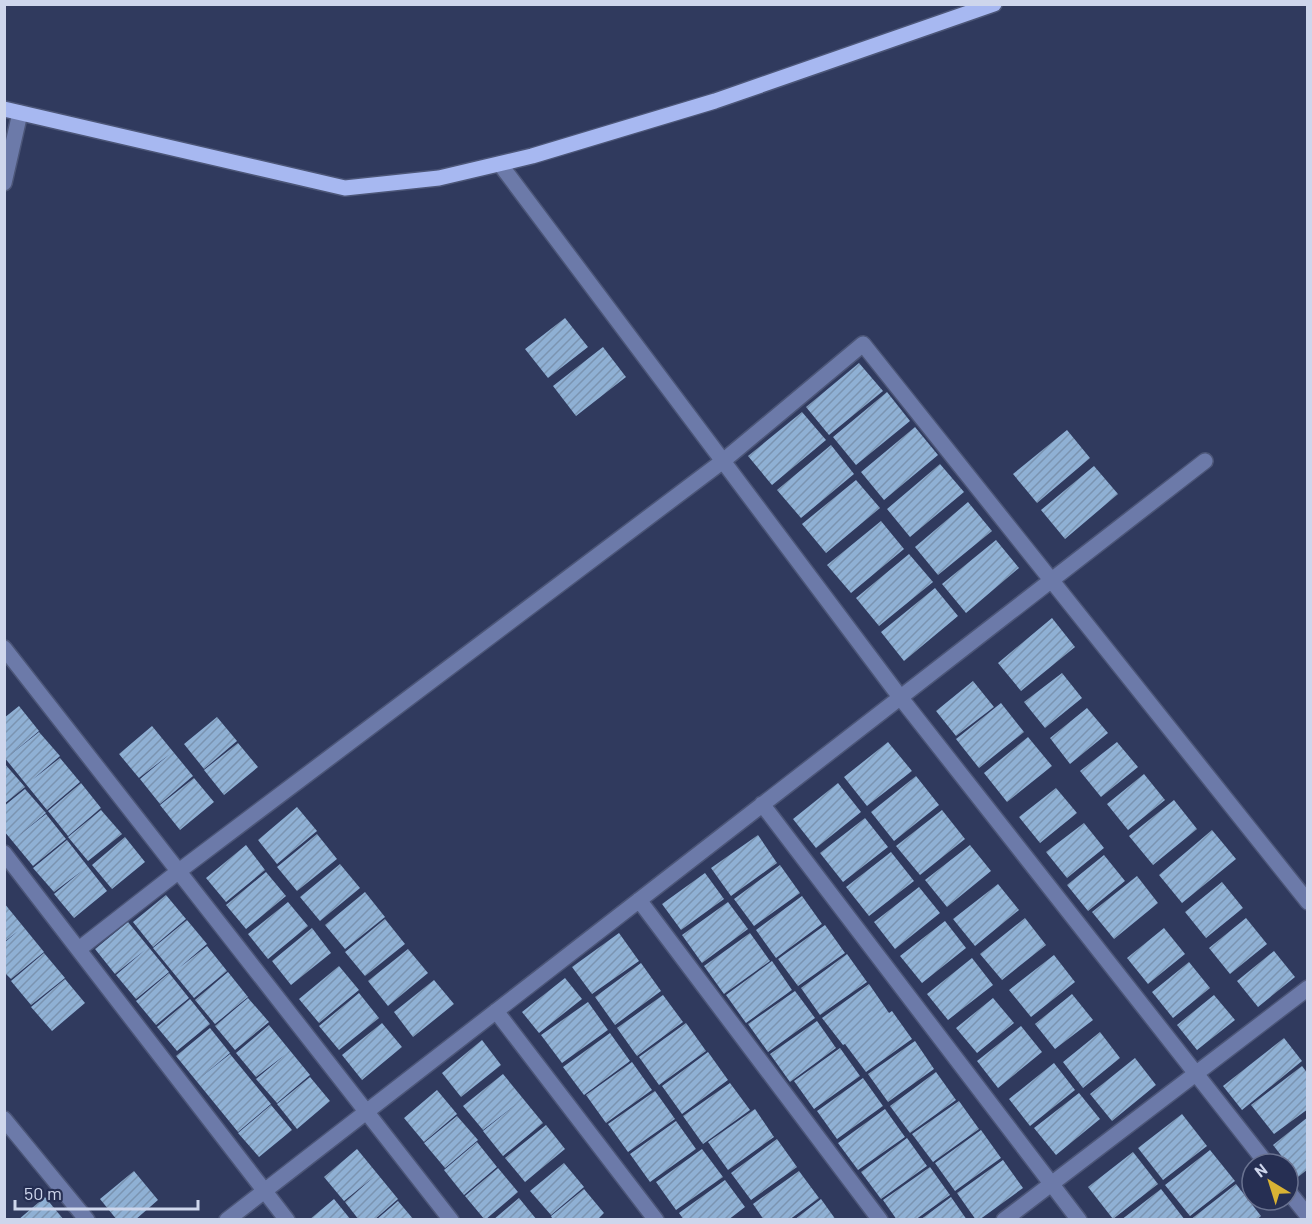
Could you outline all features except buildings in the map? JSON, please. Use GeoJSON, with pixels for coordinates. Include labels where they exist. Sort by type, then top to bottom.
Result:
{"type":"FeatureCollection","features":[{"type":"Feature","properties":{"kind":"main road"},"geometry":{"type":"LineString","coordinates":[[4,109],[345,188],[439,178],[532,156],[715,101],[994,4]]}},
{"type":"Feature","properties":{"kind":"street"},"geometry":{"type":"LineString","coordinates":[[4,183],[20,112]]}},
{"type":"Feature","properties":{"kind":"street"},"geometry":{"type":"LineString","coordinates":[[500,164],[900,697],[1258,1152]]}},
{"type":"Feature","properties":{"kind":"street"},"geometry":{"type":"LineString","coordinates":[[79,949],[723,461],[863,344],[1308,902]]}},
{"type":"Feature","properties":{"kind":"street"},"geometry":{"type":"LineString","coordinates":[[227,1220],[1204,461]]}},
{"type":"Feature","properties":{"kind":"street"},"geometry":{"type":"LineString","coordinates":[[4,648],[452,1220]]}},
{"type":"Feature","properties":{"kind":"street"},"geometry":{"type":"LineString","coordinates":[[762,804],[1079,1220]]}},
{"type":"Feature","properties":{"kind":"street"},"geometry":{"type":"LineString","coordinates":[[4,853],[287,1220]]}},
{"type":"Feature","properties":{"kind":"street"},"geometry":{"type":"LineString","coordinates":[[639,900],[880,1220]]}},
{"type":"Feature","properties":{"kind":"street"},"geometry":{"type":"LineString","coordinates":[[1004,1220],[1308,988]]}},
{"type":"Feature","properties":{"kind":"street"},"geometry":{"type":"LineString","coordinates":[[496,1011],[656,1220]]}},
{"type":"Feature","properties":{"kind":"street"},"geometry":{"type":"LineString","coordinates":[[4,1119],[87,1220]]}}]}
